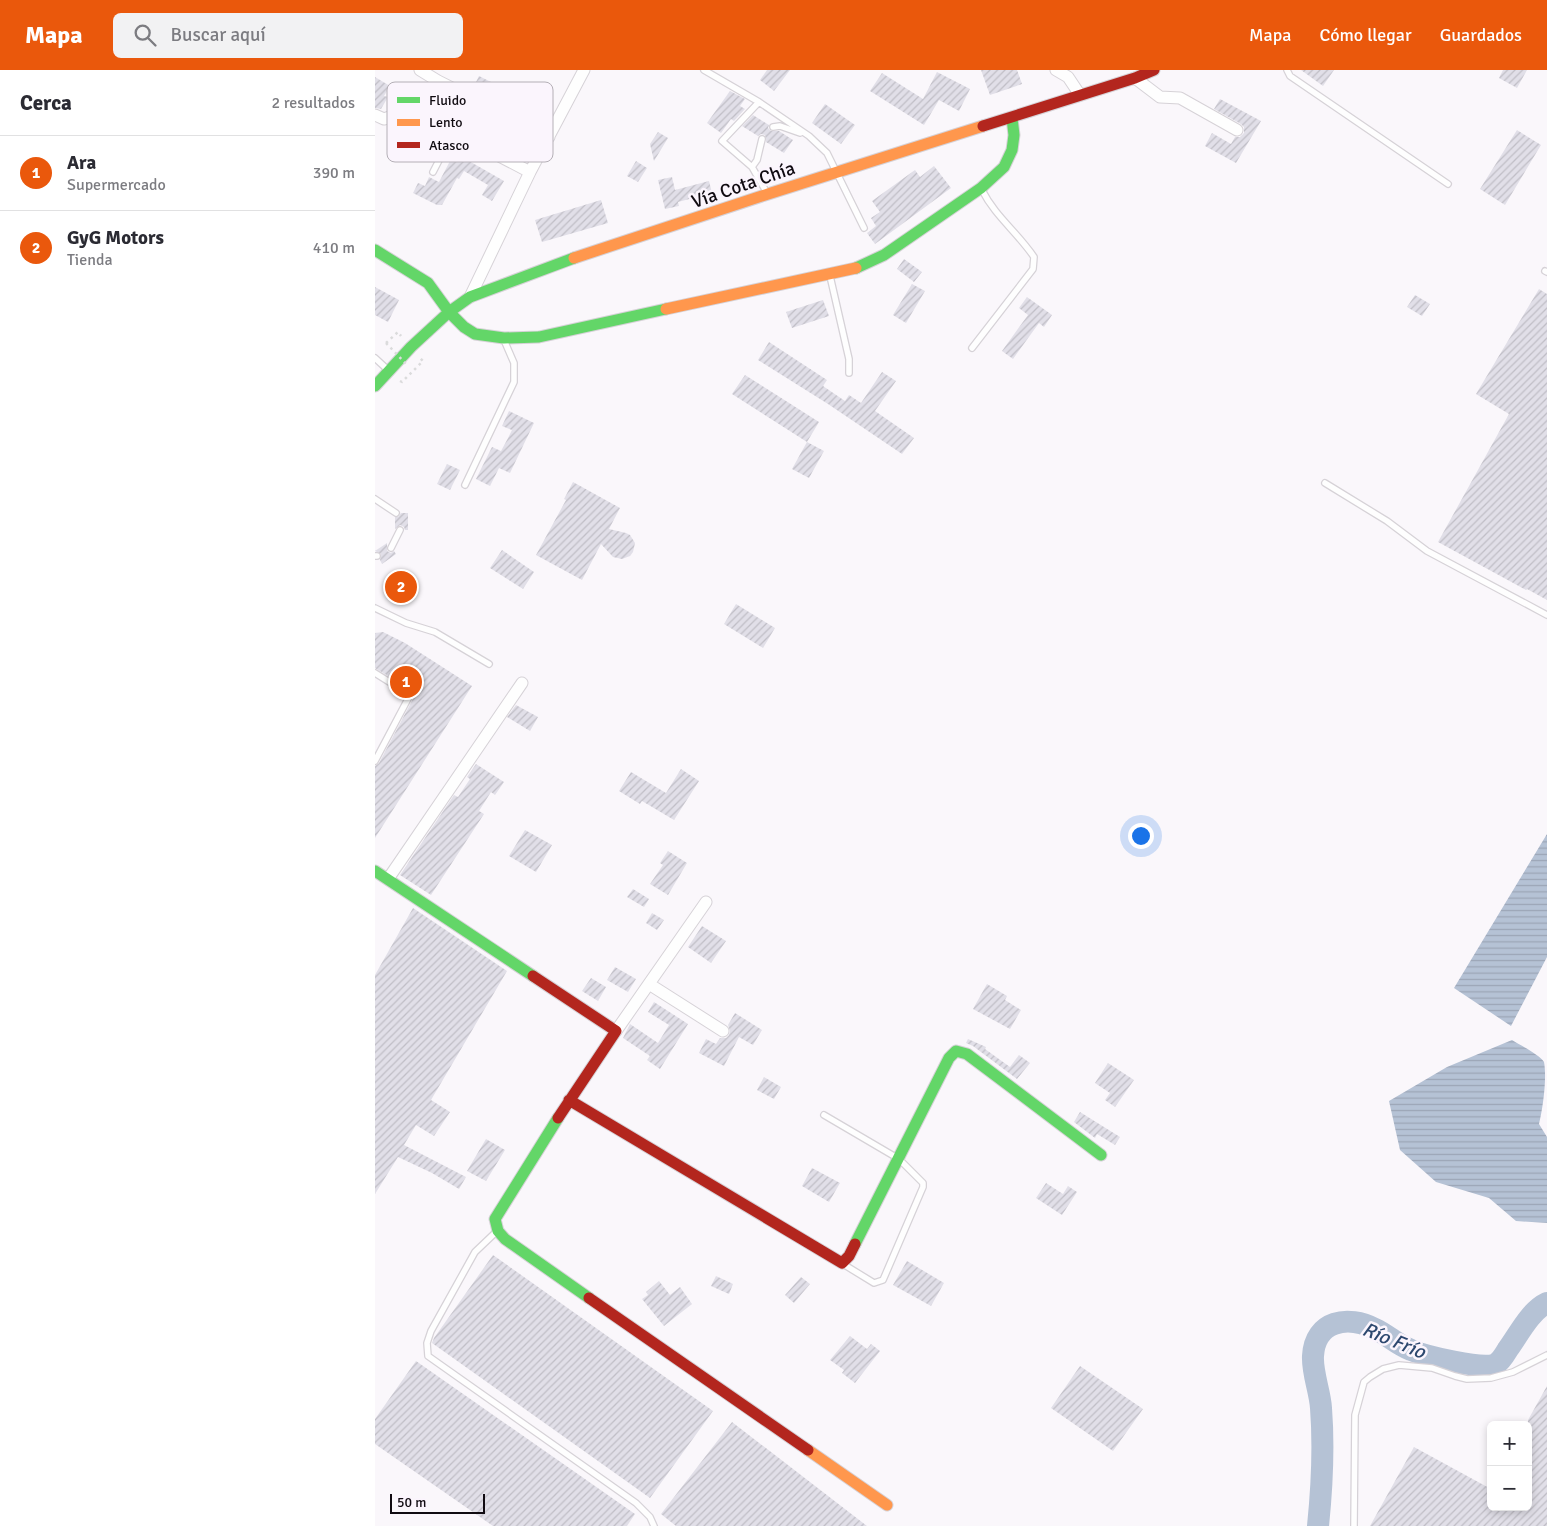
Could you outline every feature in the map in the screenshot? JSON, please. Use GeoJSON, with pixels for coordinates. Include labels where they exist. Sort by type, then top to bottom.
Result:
{"type":"FeatureCollection","features":[{"type":"Feature","properties":{"kind":"street"},"geometry":{"type":"LineString","coordinates":[[420,70],[440,82]]}},
{"type":"Feature","properties":{"kind":"street"},"geometry":{"type":"LineString","coordinates":[[553,129],[584,70]]}},
{"type":"Feature","properties":{"kind":"street"},"geometry":{"type":"LineString","coordinates":[[1056,70],[1068,78],[1080,95]]}},
{"type":"Feature","properties":{"kind":"street","name":"Vía Cota Chía"},"geometry":{"type":"LineString","coordinates":[[375,386],[398,359],[449,312],[469,297],[566,261],[768,194],[1011,118],[1135,78],[1154,70]]}},
{"type":"Feature","properties":{"kind":"street"},"geometry":{"type":"LineString","coordinates":[[1135,78],[1160,97],[1180,98],[1237,130]]}},
{"type":"Feature","properties":{"kind":"street"},"geometry":{"type":"LineString","coordinates":[[375,115],[387,118]]}},
{"type":"Feature","properties":{"kind":"street"},"geometry":{"type":"LineString","coordinates":[[375,250],[428,283],[449,312],[464,327],[475,334],[504,338],[539,337],[852,270],[884,255],[981,188],[1004,167],[1011,150],[1014,135],[1011,118]]}},
{"type":"Feature","properties":{"kind":"street"},"geometry":{"type":"LineString","coordinates":[[511,162],[530,172]]}},
{"type":"Feature","properties":{"kind":"street"},"geometry":{"type":"LineString","coordinates":[[469,297],[535,162]]}},
{"type":"Feature","properties":{"kind":"street"},"geometry":{"type":"LineString","coordinates":[[388,879],[522,683]]}},
{"type":"Feature","properties":{"kind":"street"},"geometry":{"type":"LineString","coordinates":[[375,871],[616,1031]]}},
{"type":"Feature","properties":{"kind":"street"},"geometry":{"type":"LineString","coordinates":[[707,902],[569,1100],[495,1219],[498,1231],[505,1239],[887,1505]]}},
{"type":"Feature","properties":{"kind":"street"},"geometry":{"type":"LineString","coordinates":[[649,984],[723,1031]]}},
{"type":"Feature","properties":{"kind":"street"},"geometry":{"type":"LineString","coordinates":[[569,1100],[842,1263],[849,1256],[949,1058],[956,1051],[967,1054],[1101,1156]]}},
{"type":"Feature","properties":{"kind":"lane"},"geometry":{"type":"LineString","coordinates":[[704,70],[759,102],[809,136],[827,153],[864,228]]}},
{"type":"Feature","properties":{"kind":"lane"},"geometry":{"type":"LineString","coordinates":[[1287,70],[1290,76],[1448,184]]}},
{"type":"Feature","properties":{"kind":"lane"},"geometry":{"type":"LineString","coordinates":[[759,102],[722,141],[752,167],[768,194]]}},
{"type":"Feature","properties":{"kind":"lane"},"geometry":{"type":"LineString","coordinates":[[773,127],[788,128],[809,136]]}},
{"type":"Feature","properties":{"kind":"lane"},"geometry":{"type":"LineString","coordinates":[[752,167],[759,155],[762,139]]}},
{"type":"Feature","properties":{"kind":"lane"},"geometry":{"type":"LineString","coordinates":[[433,172],[438,162]]}},
{"type":"Feature","properties":{"kind":"lane"},"geometry":{"type":"LineString","coordinates":[[972,348],[1033,269],[1034,257],[990,206],[981,188]]}},
{"type":"Feature","properties":{"kind":"lane"},"geometry":{"type":"LineString","coordinates":[[830,274],[849,359],[849,373]]}},
{"type":"Feature","properties":{"kind":"lane"},"geometry":{"type":"LineString","coordinates":[[465,485],[513,382],[514,363],[504,338]]}},
{"type":"Feature","properties":{"kind":"lane"},"geometry":{"type":"LineString","coordinates":[[375,358],[389,370]]}},
{"type":"Feature","properties":{"kind":"lane"},"geometry":{"type":"LineString","coordinates":[[1325,484],[1387,522],[1427,551],[1547,615]]}},
{"type":"Feature","properties":{"kind":"lane"},"geometry":{"type":"LineString","coordinates":[[375,499],[396,513]]}},
{"type":"Feature","properties":{"kind":"lane"},"geometry":{"type":"LineString","coordinates":[[391,548],[400,530]]}},
{"type":"Feature","properties":{"kind":"lane"},"geometry":{"type":"LineString","coordinates":[[375,608],[406,623],[435,632],[489,664]]}},
{"type":"Feature","properties":{"kind":"lane"},"geometry":{"type":"LineString","coordinates":[[375,673],[410,695],[375,761]]}},
{"type":"Feature","properties":{"kind":"lane"},"geometry":{"type":"LineString","coordinates":[[824,1115],[899,1159],[919,1178],[923,1187],[883,1280],[874,1283],[842,1263]]}},
{"type":"Feature","properties":{"kind":"lane"},"geometry":{"type":"LineString","coordinates":[[498,1231],[475,1252],[429,1337],[427,1350],[429,1356],[636,1503],[649,1516],[654,1526]]}},
{"type":"Feature","properties":{"kind":"lane"},"geometry":{"type":"LineString","coordinates":[[1354,1526],[1355,1415],[1364,1382],[1383,1369],[1399,1365],[1432,1368],[1467,1379],[1491,1378],[1513,1372],[1547,1356]]}},
{"type":"Feature","properties":{"kind":"path"},"geometry":{"type":"LineString","coordinates":[[386,343],[408,366]]}},
{"type":"Feature","properties":{"kind":"water"},"geometry":{"type":"Polygon","coordinates":[[[1547,834],[1547,957],[1511,1026],[1454,988],[1547,834]]]}},
{"type":"Feature","properties":{"kind":"water"},"geometry":{"type":"Polygon","coordinates":[[[1512,1040],[1534,1053],[1544,1062],[1544,1093],[1539,1124],[1547,1137],[1547,1223],[1516,1221],[1489,1198],[1436,1182],[1400,1150],[1389,1101],[1447,1067],[1512,1040]]]}},
{"type":"Feature","properties":{"kind":"building"},"geometry":{"type":"Polygon","coordinates":[[[767,70],[790,70],[774,91],[760,80],[767,70]]]}},
{"type":"Feature","properties":{"kind":"building"},"geometry":{"type":"Polygon","coordinates":[[[981,70],[1017,70],[1022,84],[990,95],[981,70]]]}},
{"type":"Feature","properties":{"kind":"building"},"geometry":{"type":"Polygon","coordinates":[[[1301,70],[1334,70],[1323,86],[1301,70]]]}},
{"type":"Feature","properties":{"kind":"building"},"geometry":{"type":"Polygon","coordinates":[[[1503,70],[1527,70],[1517,88],[1499,78],[1503,70]]]}},
{"type":"Feature","properties":{"kind":"building"},"geometry":{"type":"Polygon","coordinates":[[[937,72],[970,89],[959,111],[939,100],[924,125],[870,91],[882,73],[923,99],[937,72]]]}},
{"type":"Feature","properties":{"kind":"building"},"geometry":{"type":"Polygon","coordinates":[[[479,76],[491,82],[476,82],[479,76]]]}},
{"type":"Feature","properties":{"kind":"building"},"geometry":{"type":"Polygon","coordinates":[[[375,77],[387,84],[387,91],[384,96],[387,99],[381,109],[375,108],[375,77]]]}},
{"type":"Feature","properties":{"kind":"building"},"geometry":{"type":"Polygon","coordinates":[[[730,91],[745,99],[740,106],[745,109],[734,121],[731,119],[721,133],[707,123],[730,91]]]}},
{"type":"Feature","properties":{"kind":"building"},"geometry":{"type":"Polygon","coordinates":[[[1220,99],[1261,121],[1236,163],[1205,146],[1212,133],[1231,144],[1235,137],[1240,137],[1244,133],[1244,127],[1241,124],[1214,109],[1220,99]]]}},
{"type":"Feature","properties":{"kind":"building"},"geometry":{"type":"Polygon","coordinates":[[[825,104],[855,125],[841,144],[812,123],[825,104]]]}},
{"type":"Feature","properties":{"kind":"building"},"geometry":{"type":"Polygon","coordinates":[[[753,115],[769,125],[768,128],[771,131],[779,131],[793,140],[784,153],[766,142],[765,135],[761,134],[758,136],[742,126],[753,115]]]}},
{"type":"Feature","properties":{"kind":"building"},"geometry":{"type":"Polygon","coordinates":[[[1517,130],[1541,145],[1505,205],[1480,189],[1517,130]]]}},
{"type":"Feature","properties":{"kind":"building"},"geometry":{"type":"Polygon","coordinates":[[[658,132],[668,138],[654,161],[650,144],[658,132]]]}},
{"type":"Feature","properties":{"kind":"building"},"geometry":{"type":"Polygon","coordinates":[[[636,161],[647,168],[638,182],[627,176],[636,161]]]}},
{"type":"Feature","properties":{"kind":"building"},"geometry":{"type":"Polygon","coordinates":[[[449,162],[471,162],[504,181],[492,201],[482,195],[488,185],[464,171],[459,179],[457,178],[442,205],[437,205],[413,193],[418,183],[425,186],[429,177],[439,182],[449,162]]]}},
{"type":"Feature","properties":{"kind":"building"},"geometry":{"type":"Polygon","coordinates":[[[934,166],[951,188],[875,244],[867,233],[876,226],[871,218],[880,212],[872,201],[915,170],[920,177],[934,166]]]}},
{"type":"Feature","properties":{"kind":"building"},"geometry":{"type":"Polygon","coordinates":[[[672,177],[675,190],[709,181],[712,193],[678,202],[679,206],[665,209],[658,180],[672,177]]]}},
{"type":"Feature","properties":{"kind":"building"},"geometry":{"type":"Polygon","coordinates":[[[601,200],[608,223],[542,242],[535,220],[601,200]]]}},
{"type":"Feature","properties":{"kind":"building"},"geometry":{"type":"Polygon","coordinates":[[[904,259],[922,272],[914,282],[897,269],[904,259]]]}},
{"type":"Feature","properties":{"kind":"building"},"geometry":{"type":"Polygon","coordinates":[[[912,284],[925,291],[906,323],[893,315],[912,284]]]}},
{"type":"Feature","properties":{"kind":"building"},"geometry":{"type":"Polygon","coordinates":[[[375,287],[399,300],[388,322],[375,315],[375,287]]]}},
{"type":"Feature","properties":{"kind":"building"},"geometry":{"type":"Polygon","coordinates":[[[1539,289],[1547,294],[1547,600],[1438,542],[1509,414],[1476,394],[1539,289]]]}},
{"type":"Feature","properties":{"kind":"building"},"geometry":{"type":"Polygon","coordinates":[[[1415,295],[1430,304],[1422,316],[1407,307],[1415,295]]]}},
{"type":"Feature","properties":{"kind":"building"},"geometry":{"type":"Polygon","coordinates":[[[1027,297],[1052,315],[1044,327],[1039,323],[1013,359],[1002,351],[1028,315],[1019,308],[1027,297]]]}},
{"type":"Feature","properties":{"kind":"building"},"geometry":{"type":"Polygon","coordinates":[[[823,300],[829,316],[792,328],[786,312],[823,300]]]}},
{"type":"Feature","properties":{"kind":"building"},"geometry":{"type":"Polygon","coordinates":[[[769,342],[827,380],[823,386],[845,401],[849,395],[861,403],[882,372],[896,381],[875,411],[914,438],[902,454],[758,360],[769,342]]]}},
{"type":"Feature","properties":{"kind":"building"},"geometry":{"type":"Polygon","coordinates":[[[745,375],[819,422],[807,442],[732,394],[745,375]]]}},
{"type":"Feature","properties":{"kind":"building"},"geometry":{"type":"Polygon","coordinates":[[[509,411],[534,423],[510,473],[499,468],[490,486],[476,479],[492,447],[501,451],[512,430],[502,426],[509,411]]]}},
{"type":"Feature","properties":{"kind":"building"},"geometry":{"type":"Polygon","coordinates":[[[807,442],[824,451],[809,478],[792,469],[807,442]]]}},
{"type":"Feature","properties":{"kind":"building"},"geometry":{"type":"Polygon","coordinates":[[[447,464],[460,470],[450,490],[437,484],[447,464]]]}},
{"type":"Feature","properties":{"kind":"building"},"geometry":{"type":"Polygon","coordinates":[[[573,482],[620,508],[609,529],[630,535],[635,543],[630,556],[622,559],[613,557],[601,544],[582,580],[536,555],[566,500],[564,499],[573,482]]]}},
{"type":"Feature","properties":{"kind":"building"},"geometry":{"type":"Polygon","coordinates":[[[401,513],[408,513],[408,530],[405,530],[400,525],[395,529],[395,517],[398,517],[401,513]]]}},
{"type":"Feature","properties":{"kind":"building"},"geometry":{"type":"Polygon","coordinates":[[[387,543],[387,551],[391,553],[394,551],[396,554],[382,564],[380,560],[381,554],[375,551],[387,543]]]}},
{"type":"Feature","properties":{"kind":"building"},"geometry":{"type":"Polygon","coordinates":[[[502,550],[534,572],[523,589],[490,568],[502,550]]]}},
{"type":"Feature","properties":{"kind":"building"},"geometry":{"type":"Polygon","coordinates":[[[736,604],[775,628],[763,648],[724,624],[736,604]]]}},
{"type":"Feature","properties":{"kind":"building"},"geometry":{"type":"Polygon","coordinates":[[[383,632],[405,643],[472,686],[375,838],[375,766],[379,763],[415,695],[413,691],[375,668],[375,633],[383,632]]]}},
{"type":"Feature","properties":{"kind":"building"},"geometry":{"type":"Polygon","coordinates":[[[516,705],[538,717],[530,731],[507,717],[516,705]]]}},
{"type":"Feature","properties":{"kind":"building"},"geometry":{"type":"Polygon","coordinates":[[[476,764],[504,782],[495,795],[491,792],[479,811],[484,814],[431,895],[400,875],[454,795],[458,797],[470,779],[467,777],[476,764]]]}},
{"type":"Feature","properties":{"kind":"building"},"geometry":{"type":"Polygon","coordinates":[[[681,769],[699,781],[674,820],[642,801],[640,804],[619,791],[631,772],[666,793],[681,769]]]}},
{"type":"Feature","properties":{"kind":"building"},"geometry":{"type":"Polygon","coordinates":[[[525,830],[552,845],[536,872],[509,856],[525,830]]]}},
{"type":"Feature","properties":{"kind":"building"},"geometry":{"type":"Polygon","coordinates":[[[668,851],[687,863],[668,895],[650,884],[663,865],[660,863],[668,851]]]}},
{"type":"Feature","properties":{"kind":"building"},"geometry":{"type":"Polygon","coordinates":[[[633,889],[649,899],[644,907],[627,897],[633,889]]]}},
{"type":"Feature","properties":{"kind":"building"},"geometry":{"type":"Polygon","coordinates":[[[413,908],[507,971],[431,1100],[450,1112],[434,1136],[416,1125],[404,1145],[466,1177],[459,1189],[432,1173],[398,1157],[375,1194],[375,975],[413,908]]]}},
{"type":"Feature","properties":{"kind":"building"},"geometry":{"type":"Polygon","coordinates":[[[652,913],[664,920],[657,930],[646,923],[652,913]]]}},
{"type":"Feature","properties":{"kind":"building"},"geometry":{"type":"Polygon","coordinates":[[[702,926],[726,941],[711,963],[688,947],[702,926]]]}},
{"type":"Feature","properties":{"kind":"building"},"geometry":{"type":"Polygon","coordinates":[[[615,967],[636,979],[628,992],[607,980],[615,967]]]}},
{"type":"Feature","properties":{"kind":"building"},"geometry":{"type":"Polygon","coordinates":[[[591,978],[606,987],[598,1001],[582,991],[591,978]]]}},
{"type":"Feature","properties":{"kind":"building"},"geometry":{"type":"Polygon","coordinates":[[[987,984],[1007,996],[1005,1000],[1021,1010],[1010,1029],[973,1009],[987,984]]]}},
{"type":"Feature","properties":{"kind":"building"},"geometry":{"type":"Polygon","coordinates":[[[654,1002],[688,1024],[660,1069],[647,1060],[650,1056],[623,1038],[630,1024],[658,1043],[669,1025],[648,1012],[654,1002]]]}},
{"type":"Feature","properties":{"kind":"building"},"geometry":{"type":"Polygon","coordinates":[[[735,1013],[762,1030],[753,1045],[739,1037],[724,1066],[699,1053],[706,1039],[716,1044],[720,1038],[726,1038],[729,1035],[728,1025],[735,1013]]]}},
{"type":"Feature","properties":{"kind":"building"},"geometry":{"type":"Polygon","coordinates":[[[968,1039],[986,1047],[985,1049],[1010,1067],[1019,1055],[1030,1063],[1017,1079],[973,1046],[966,1043],[968,1039]]]}},
{"type":"Feature","properties":{"kind":"building"},"geometry":{"type":"Polygon","coordinates":[[[1108,1063],[1134,1080],[1115,1107],[1105,1100],[1110,1093],[1095,1083],[1108,1063]]]}},
{"type":"Feature","properties":{"kind":"building"},"geometry":{"type":"Polygon","coordinates":[[[764,1077],[781,1087],[774,1099],[757,1090],[764,1077]]]}},
{"type":"Feature","properties":{"kind":"building"},"geometry":{"type":"Polygon","coordinates":[[[1080,1112],[1120,1137],[1115,1145],[1097,1134],[1095,1138],[1074,1122],[1080,1112]]]}},
{"type":"Feature","properties":{"kind":"building"},"geometry":{"type":"Polygon","coordinates":[[[486,1139],[505,1150],[486,1181],[467,1171],[486,1139]]]}},
{"type":"Feature","properties":{"kind":"building"},"geometry":{"type":"Polygon","coordinates":[[[812,1168],[840,1183],[829,1202],[802,1186],[812,1168]]]}},
{"type":"Feature","properties":{"kind":"building"},"geometry":{"type":"Polygon","coordinates":[[[1046,1183],[1063,1194],[1068,1186],[1077,1192],[1062,1215],[1036,1198],[1046,1183]]]}},
{"type":"Feature","properties":{"kind":"building"},"geometry":{"type":"Polygon","coordinates":[[[493,1255],[713,1411],[650,1498],[432,1343],[493,1255]]]}},
{"type":"Feature","properties":{"kind":"building"},"geometry":{"type":"Polygon","coordinates":[[[907,1261],[944,1283],[931,1306],[893,1285],[907,1261]]]}},
{"type":"Feature","properties":{"kind":"building"},"geometry":{"type":"Polygon","coordinates":[[[716,1276],[733,1284],[729,1294],[711,1286],[716,1276]]]}},
{"type":"Feature","properties":{"kind":"building"},"geometry":{"type":"Polygon","coordinates":[[[801,1277],[810,1284],[794,1303],[785,1295],[801,1277]]]}},
{"type":"Feature","properties":{"kind":"building"},"geometry":{"type":"Polygon","coordinates":[[[659,1281],[670,1295],[680,1287],[692,1304],[664,1326],[642,1299],[648,1295],[646,1292],[659,1281]]]}},
{"type":"Feature","properties":{"kind":"building"},"geometry":{"type":"Polygon","coordinates":[[[850,1336],[867,1349],[871,1344],[880,1351],[855,1383],[842,1373],[844,1370],[830,1360],[850,1336]]]}},
{"type":"Feature","properties":{"kind":"building"},"geometry":{"type":"Polygon","coordinates":[[[416,1361],[635,1514],[627,1526],[493,1526],[375,1444],[375,1419],[416,1361]]]}},
{"type":"Feature","properties":{"kind":"building"},"geometry":{"type":"Polygon","coordinates":[[[1080,1366],[1143,1409],[1113,1451],[1051,1408],[1080,1366]]]}},
{"type":"Feature","properties":{"kind":"building"},"geometry":{"type":"Polygon","coordinates":[[[1547,1386],[1547,1526],[1370,1526],[1414,1447],[1487,1487],[1487,1511],[1532,1511],[1532,1421],[1528,1420],[1547,1386]]]}},
{"type":"Feature","properties":{"kind":"building"},"geometry":{"type":"Polygon","coordinates":[[[732,1422],[867,1526],[676,1526],[661,1514],[732,1422]]]}},
{"type":"Feature","properties":{"kind":"waterway","name":"Río Frío"},"geometry":{"type":"LineString","coordinates":[[1318,1526],[1322,1437],[1320,1402],[1313,1356],[1315,1344],[1326,1328],[1344,1322],[1354,1322],[1375,1329],[1418,1353],[1453,1362],[1489,1365],[1500,1361],[1530,1317],[1547,1303]]}},
{"type":"Feature","properties":{"kind":"traffic: fast"},"geometry":{"type":"LineString","coordinates":[[856,268],[884,255],[981,188],[1004,167],[1012,150],[1014,135],[1012,118]]}},
{"type":"Feature","properties":{"kind":"traffic: fast"},"geometry":{"type":"LineString","coordinates":[[375,250],[428,283],[449,312],[464,327],[475,334],[504,338],[539,337],[666,309]]}},
{"type":"Feature","properties":{"kind":"traffic: fast"},"geometry":{"type":"LineString","coordinates":[[375,386],[411,347],[449,312],[470,297],[574,258]]}},
{"type":"Feature","properties":{"kind":"traffic: fast"},"geometry":{"type":"LineString","coordinates":[[375,871],[533,976]]}},
{"type":"Feature","properties":{"kind":"traffic: fast"},"geometry":{"type":"LineString","coordinates":[[855,1244],[949,1058],[956,1051],[967,1054],[1101,1155]]}},
{"type":"Feature","properties":{"kind":"traffic: fast"},"geometry":{"type":"LineString","coordinates":[[558,1118],[495,1219],[498,1231],[505,1239],[589,1298]]}},
{"type":"Feature","properties":{"kind":"traffic: slow"},"geometry":{"type":"LineString","coordinates":[[574,258],[983,126]]}},
{"type":"Feature","properties":{"kind":"traffic: slow"},"geometry":{"type":"LineString","coordinates":[[666,309],[856,268]]}},
{"type":"Feature","properties":{"kind":"traffic: slow"},"geometry":{"type":"LineString","coordinates":[[808,1450],[887,1505]]}},
{"type":"Feature","properties":{"kind":"traffic: jam"},"geometry":{"type":"LineString","coordinates":[[983,126],[1135,78],[1154,70]]}},
{"type":"Feature","properties":{"kind":"traffic: jam"},"geometry":{"type":"LineString","coordinates":[[533,976],[616,1031],[558,1118]]}},
{"type":"Feature","properties":{"kind":"traffic: jam"},"geometry":{"type":"LineString","coordinates":[[569,1100],[842,1263],[849,1256],[855,1244]]}},
{"type":"Feature","properties":{"kind":"traffic: jam"},"geometry":{"type":"LineString","coordinates":[[589,1298],[808,1450]]}},
{"type":"Feature","properties":{"kind":"place","name":"GyG Motors"},"geometry":{"type":"Point","coordinates":[401,587]}},
{"type":"Feature","properties":{"kind":"place","name":"Ara"},"geometry":{"type":"Point","coordinates":[406,682]}}]}
